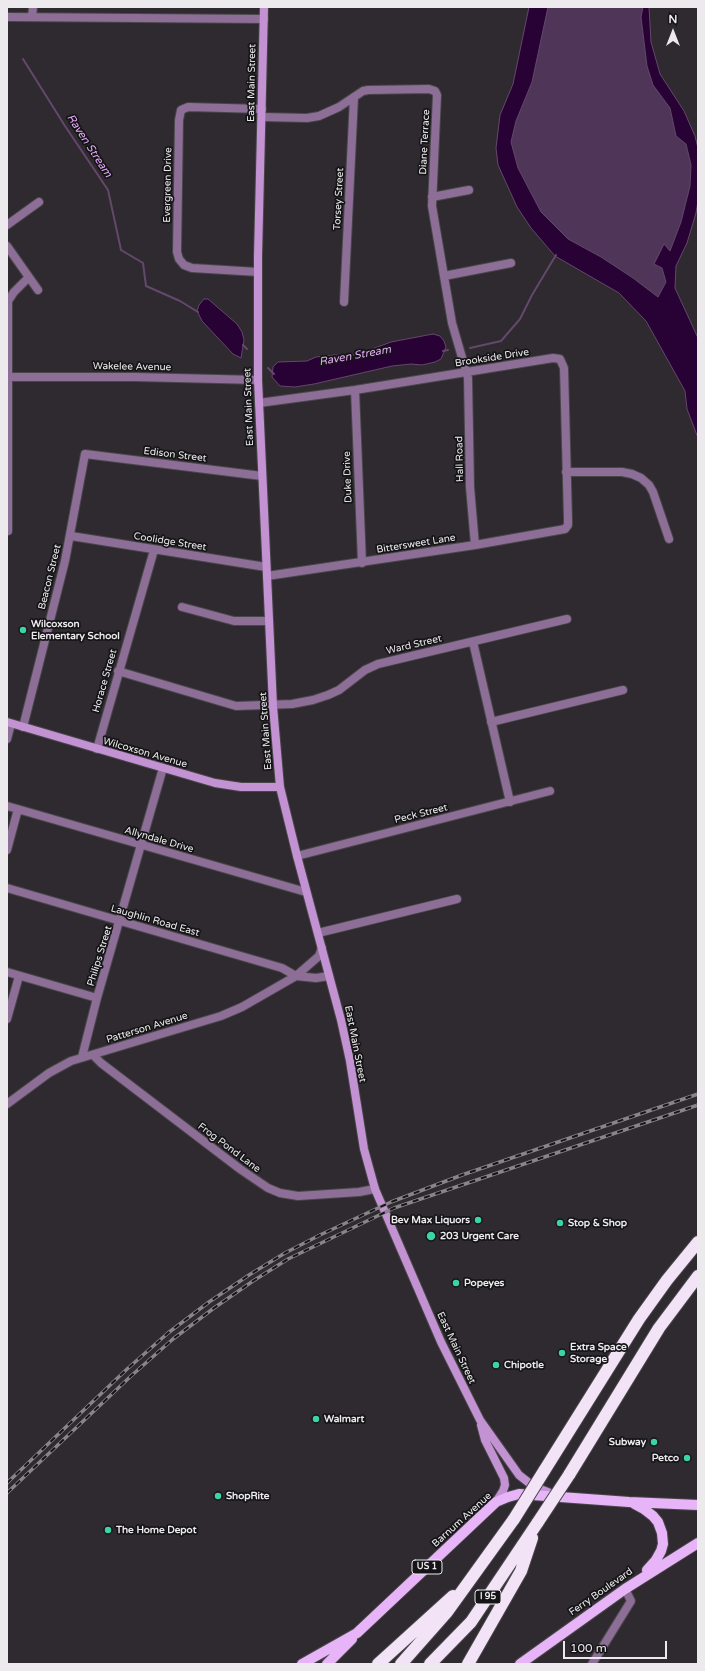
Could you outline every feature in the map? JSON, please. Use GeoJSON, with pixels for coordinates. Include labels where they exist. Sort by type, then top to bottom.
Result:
{"type":"FeatureCollection","features":[{"type":"Feature","properties":{"kind":"highway","name":"I 95"},"geometry":{"type":"LineString","coordinates":[[401,1664],[447,1612],[514,1519],[636,1324],[659,1291],[698,1242]]}},
{"type":"Feature","properties":{"kind":"highway","name":"I 95"},"geometry":{"type":"LineString","coordinates":[[430,1664],[471,1622],[569,1474],[659,1328],[698,1276]]}},
{"type":"Feature","properties":{"kind":"highway"},"geometry":{"type":"LineString","coordinates":[[468,1664],[520,1571],[538,1522]]}},
{"type":"Feature","properties":{"kind":"highway"},"geometry":{"type":"LineString","coordinates":[[378,1664],[475,1574]]}},
{"type":"Feature","properties":{"kind":"main road","name":"East Main Street"},"geometry":{"type":"LineString","coordinates":[[264,7],[258,272],[258,380],[273,706],[280,787],[346,1044],[364,1149],[376,1189],[441,1342],[480,1420],[519,1475],[533,1486],[559,1497]]}},
{"type":"Feature","properties":{"kind":"main road","name":"Wilcoxson Avenue"},"geometry":{"type":"LineString","coordinates":[[9,723],[222,785],[280,787]]}},
{"type":"Feature","properties":{"kind":"main road","name":"East Main Street"},"geometry":{"type":"LineString","coordinates":[[480,1420],[485,1440],[504,1478],[505,1485],[496,1502]]}},
{"type":"Feature","properties":{"kind":"main road","name":"Barnum Avenue"},"geometry":{"type":"LineString","coordinates":[[302,1664],[357,1632],[496,1502],[519,1494],[629,1502],[698,1505]]}},
{"type":"Feature","properties":{"kind":"main road"},"geometry":{"type":"LineString","coordinates":[[629,1502],[644,1509],[653,1516],[660,1525],[663,1536],[662,1548],[654,1564],[638,1581]]}},
{"type":"Feature","properties":{"kind":"main road","name":"Ferry Boulevard"},"geometry":{"type":"LineString","coordinates":[[520,1664],[625,1589],[698,1543]]}},
{"type":"Feature","properties":{"kind":"main road"},"geometry":{"type":"LineString","coordinates":[[327,1664],[345,1647],[357,1632]]}},
{"type":"Feature","properties":{"kind":"main road"},"geometry":{"type":"LineString","coordinates":[[334,1664],[339,1660],[345,1647]]}},
{"type":"Feature","properties":{"kind":"street"},"geometry":{"type":"LineString","coordinates":[[32,17],[33,7]]}},
{"type":"Feature","properties":{"kind":"street"},"geometry":{"type":"LineString","coordinates":[[7,17],[264,19]]}},
{"type":"Feature","properties":{"kind":"street","name":"Diane Terrace"},"geometry":{"type":"LineString","coordinates":[[262,113],[307,118],[319,116],[338,107],[363,91],[368,90],[428,89],[436,93],[438,100],[432,206],[452,324],[466,372]]}},
{"type":"Feature","properties":{"kind":"street","name":"Torsey Street"},"geometry":{"type":"LineString","coordinates":[[344,302],[354,97]]}},
{"type":"Feature","properties":{"kind":"street","name":"Evergreen Drive"},"geometry":{"type":"LineString","coordinates":[[258,272],[192,268],[184,265],[179,259],[177,252],[179,128],[180,113],[183,109],[188,107],[262,113]]}},
{"type":"Feature","properties":{"kind":"street"},"geometry":{"type":"LineString","coordinates":[[432,197],[469,190]]}},
{"type":"Feature","properties":{"kind":"street"},"geometry":{"type":"LineString","coordinates":[[7,225],[40,202]]}},
{"type":"Feature","properties":{"kind":"street"},"geometry":{"type":"LineString","coordinates":[[7,246],[28,278],[38,290]]}},
{"type":"Feature","properties":{"kind":"street"},"geometry":{"type":"LineString","coordinates":[[444,276],[511,263]]}},
{"type":"Feature","properties":{"kind":"street"},"geometry":{"type":"LineString","coordinates":[[8,531],[8,301],[14,292],[28,278]]}},
{"type":"Feature","properties":{"kind":"street","name":"Brookside Drive"},"geometry":{"type":"LineString","coordinates":[[259,403],[354,390],[550,358],[558,358],[562,360],[564,368],[567,528]]}},
{"type":"Feature","properties":{"kind":"street","name":"Hall Road"},"geometry":{"type":"LineString","coordinates":[[466,372],[468,378],[470,487],[475,545]]}},
{"type":"Feature","properties":{"kind":"street","name":"Wakelee Avenue"},"geometry":{"type":"LineString","coordinates":[[7,377],[134,377],[258,380]]}},
{"type":"Feature","properties":{"kind":"street","name":"Duke Drive"},"geometry":{"type":"LineString","coordinates":[[354,390],[362,563]]}},
{"type":"Feature","properties":{"kind":"street","name":"Edison Street"},"geometry":{"type":"LineString","coordinates":[[85,454],[262,476]]}},
{"type":"Feature","properties":{"kind":"street","name":"Beacon Street"},"geometry":{"type":"LineString","coordinates":[[23,727],[71,536],[85,454]]}},
{"type":"Feature","properties":{"kind":"street"},"geometry":{"type":"LineString","coordinates":[[566,472],[622,472],[641,478],[649,485],[653,492],[669,539]]}},
{"type":"Feature","properties":{"kind":"street","name":"Bittersweet Lane"},"geometry":{"type":"LineString","coordinates":[[267,576],[475,545],[560,531],[567,528]]}},
{"type":"Feature","properties":{"kind":"street","name":"Coolidge Street"},"geometry":{"type":"LineString","coordinates":[[71,536],[266,567]]}},
{"type":"Feature","properties":{"kind":"street","name":"Horace Street"},"geometry":{"type":"LineString","coordinates":[[97,749],[118,671],[154,550]]}},
{"type":"Feature","properties":{"kind":"street"},"geometry":{"type":"LineString","coordinates":[[182,607],[234,621],[269,621]]}},
{"type":"Feature","properties":{"kind":"street","name":"Ward Street"},"geometry":{"type":"LineString","coordinates":[[118,671],[236,706],[273,706],[314,700],[328,695],[340,690],[365,670],[378,664],[567,619]]}},
{"type":"Feature","properties":{"kind":"street"},"geometry":{"type":"LineString","coordinates":[[472,642],[510,802]]}},
{"type":"Feature","properties":{"kind":"street"},"geometry":{"type":"LineString","coordinates":[[492,722],[623,690]]}},
{"type":"Feature","properties":{"kind":"street"},"geometry":{"type":"LineString","coordinates":[[7,739],[9,723]]}},
{"type":"Feature","properties":{"kind":"street","name":"Philips Street"},"geometry":{"type":"LineString","coordinates":[[82,1057],[97,998],[121,921],[163,768]]}},
{"type":"Feature","properties":{"kind":"street","name":"Peck Street"},"geometry":{"type":"LineString","coordinates":[[297,856],[550,791]]}},
{"type":"Feature","properties":{"kind":"street","name":"Allyndale Drive"},"geometry":{"type":"LineString","coordinates":[[7,806],[306,892]]}},
{"type":"Feature","properties":{"kind":"street"},"geometry":{"type":"LineString","coordinates":[[7,850],[18,809]]}},
{"type":"Feature","properties":{"kind":"street","name":"Laughlin Road East"},"geometry":{"type":"LineString","coordinates":[[7,888],[282,968],[296,976]]}},
{"type":"Feature","properties":{"kind":"street"},"geometry":{"type":"LineString","coordinates":[[318,933],[458,899]]}},
{"type":"Feature","properties":{"kind":"street","name":"Patterson Avenue"},"geometry":{"type":"LineString","coordinates":[[7,1104],[57,1068],[82,1057],[221,1016],[242,1007],[296,976],[319,956],[322,948]]}},
{"type":"Feature","properties":{"kind":"street"},"geometry":{"type":"LineString","coordinates":[[7,972],[97,998]]}},
{"type":"Feature","properties":{"kind":"street"},"geometry":{"type":"LineString","coordinates":[[7,1019],[19,976]]}},
{"type":"Feature","properties":{"kind":"street"},"geometry":{"type":"LineString","coordinates":[[296,976],[316,978],[329,976]]}},
{"type":"Feature","properties":{"kind":"street","name":"Frog Pond Lane"},"geometry":{"type":"LineString","coordinates":[[93,1055],[101,1063],[240,1169],[268,1188],[280,1193],[298,1196],[359,1192],[376,1189]]}},
{"type":"Feature","properties":{"kind":"street"},"geometry":{"type":"LineString","coordinates":[[592,1664],[631,1600],[625,1589]]}},
{"type":"Feature","properties":{"kind":"shaded area"},"geometry":{"type":"Polygon","coordinates":[[[548,7],[643,7],[641,17],[647,66],[653,85],[670,108],[676,136],[686,144],[691,165],[690,186],[681,222],[670,252],[664,245],[655,265],[662,268],[666,282],[658,298],[633,278],[601,257],[568,239],[541,212],[518,168],[511,142],[516,121],[532,82],[548,7]]]}},
{"type":"Feature","properties":{"kind":"water"},"geometry":{"type":"Polygon","coordinates":[[[529,7],[548,7],[532,82],[516,121],[511,142],[518,168],[541,212],[568,239],[601,257],[658,297],[666,282],[662,268],[654,264],[664,244],[670,251],[681,222],[690,186],[691,165],[686,144],[676,136],[670,108],[653,85],[647,66],[641,17],[643,7],[649,7],[651,42],[660,74],[684,111],[695,136],[698,148],[698,201],[687,243],[676,266],[675,288],[698,338],[698,438],[687,409],[685,391],[646,321],[619,293],[555,256],[531,228],[517,207],[498,165],[496,148],[500,115],[513,84],[529,7]]]}},
{"type":"Feature","properties":{"kind":"water"},"geometry":{"type":"Polygon","coordinates":[[[204,299],[208,299],[237,324],[242,332],[244,340],[241,358],[233,354],[202,321],[197,311],[199,305],[204,299]]]}},
{"type":"Feature","properties":{"kind":"water"},"geometry":{"type":"Polygon","coordinates":[[[433,334],[440,336],[446,347],[441,359],[435,362],[422,365],[411,364],[392,366],[295,387],[280,386],[272,377],[273,367],[278,362],[307,361],[316,357],[334,355],[356,355],[391,342],[433,334]]]}},
{"type":"Feature","properties":{"kind":"waterway","name":"Raven Stream"},"geometry":{"type":"LineString","coordinates":[[23,59],[65,126],[108,190],[121,250],[143,263],[146,286],[180,301],[198,312]]}},
{"type":"Feature","properties":{"kind":"waterway","name":"Raven Stream"},"geometry":{"type":"LineString","coordinates":[[470,348],[501,341],[520,319],[532,295],[556,255]]}},
{"type":"Feature","properties":{"kind":"waterway","name":"Raven Stream"},"geometry":{"type":"LineString","coordinates":[[243,345],[247,349]]}},
{"type":"Feature","properties":{"kind":"waterway","name":"Raven Stream"},"geometry":{"type":"LineString","coordinates":[[443,351],[448,350]]}},
{"type":"Feature","properties":{"kind":"waterway","name":"Raven Stream"},"geometry":{"type":"LineString","coordinates":[[268,368],[274,374]]}},
{"type":"Feature","properties":{"kind":"railway"},"geometry":{"type":"LineString","coordinates":[[7,1483],[126,1370],[168,1333],[209,1302],[285,1253],[391,1202],[462,1175],[698,1094]]}},
{"type":"Feature","properties":{"kind":"railway"},"geometry":{"type":"LineString","coordinates":[[7,1493],[131,1376],[173,1339],[214,1308],[288,1259],[394,1208],[698,1105]]}},
{"type":"Feature","properties":{"kind":"place","name":"Wilcoxson Elementary School"},"geometry":{"type":"Point","coordinates":[23,630]}},
{"type":"Feature","properties":{"kind":"place","name":"Bev Max Liquors"},"geometry":{"type":"Point","coordinates":[478,1220]}},
{"type":"Feature","properties":{"kind":"place","name":"Stop & Shop"},"geometry":{"type":"Point","coordinates":[560,1223]}},
{"type":"Feature","properties":{"kind":"place","name":"203 Urgent Care"},"geometry":{"type":"Point","coordinates":[431,1236]}},
{"type":"Feature","properties":{"kind":"place","name":"Popeyes"},"geometry":{"type":"Point","coordinates":[456,1283]}},
{"type":"Feature","properties":{"kind":"place","name":"Extra Space Storage"},"geometry":{"type":"Point","coordinates":[562,1353]}},
{"type":"Feature","properties":{"kind":"place","name":"Chipotle"},"geometry":{"type":"Point","coordinates":[496,1365]}},
{"type":"Feature","properties":{"kind":"place","name":"Walmart"},"geometry":{"type":"Point","coordinates":[316,1419]}},
{"type":"Feature","properties":{"kind":"place","name":"Subway"},"geometry":{"type":"Point","coordinates":[654,1442]}},
{"type":"Feature","properties":{"kind":"place","name":"Petco"},"geometry":{"type":"Point","coordinates":[687,1458]}},
{"type":"Feature","properties":{"kind":"place","name":"ShopRite"},"geometry":{"type":"Point","coordinates":[218,1496]}},
{"type":"Feature","properties":{"kind":"place","name":"The Home Depot"},"geometry":{"type":"Point","coordinates":[108,1530]}}]}
